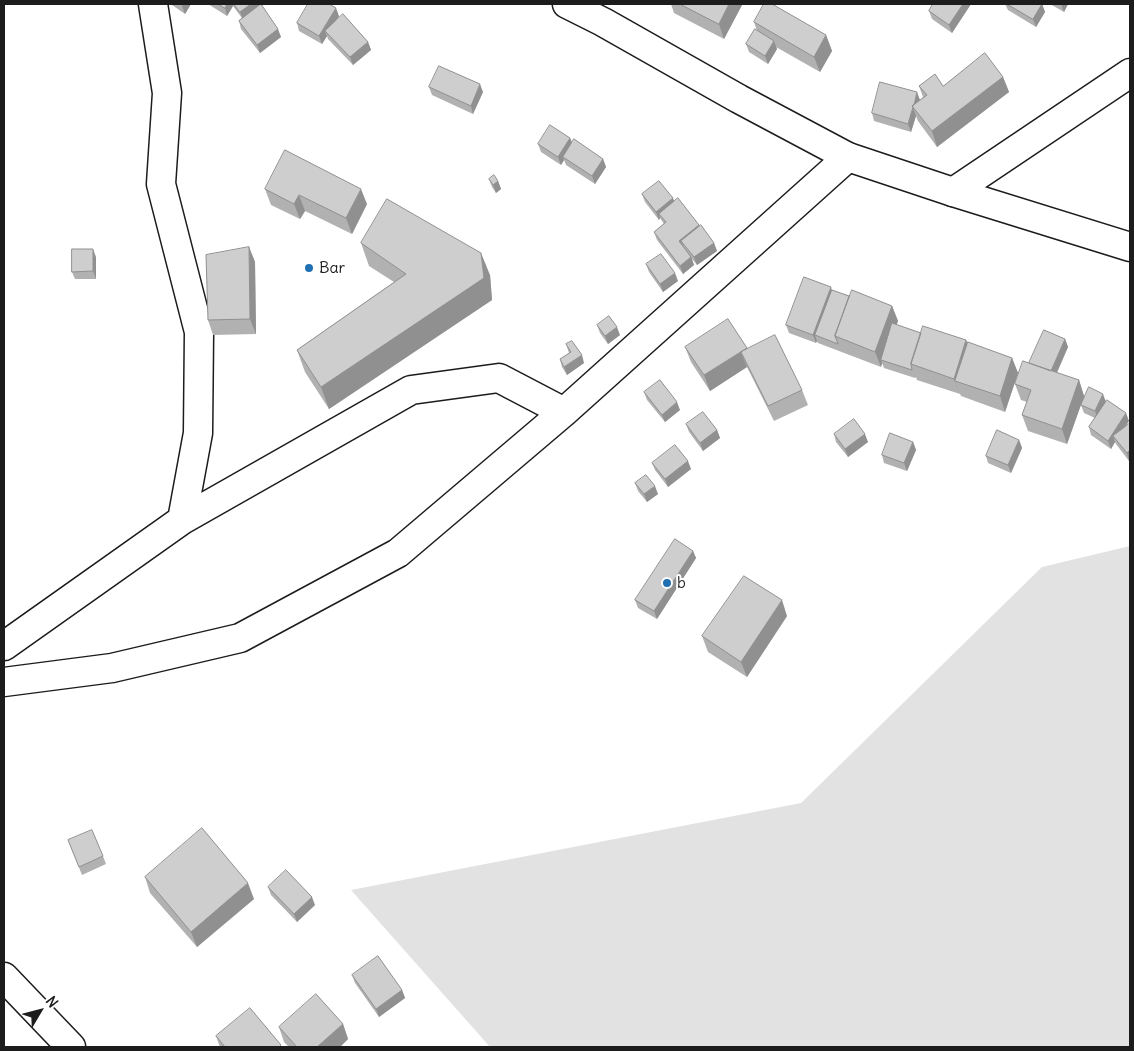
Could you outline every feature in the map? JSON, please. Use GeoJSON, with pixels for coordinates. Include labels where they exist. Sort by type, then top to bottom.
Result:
{"type":"FeatureCollection","features":[{"type":"Feature","properties":{"kind":"street"},"geometry":{"type":"LineString","coordinates":[[153,4],[167,93],[161,184],[199,332],[198,433],[182,520]]}},
{"type":"Feature","properties":{"kind":"street"},"geometry":{"type":"LineString","coordinates":[[567,4],[603,22],[738,99],[848,157],[1130,247]]}},
{"type":"Feature","properties":{"kind":"street"},"geometry":{"type":"LineString","coordinates":[[953,192],[1130,73]]}},
{"type":"Feature","properties":{"kind":"street"},"geometry":{"type":"LineString","coordinates":[[4,682],[112,668],[240,638],[398,553],[564,412],[848,157]]}},
{"type":"Feature","properties":{"kind":"street"},"geometry":{"type":"LineString","coordinates":[[4,646],[182,520],[411,390],[499,378],[564,412]]}},
{"type":"Feature","properties":{"kind":"street"},"geometry":{"type":"LineString","coordinates":[[4,977],[71,1047]]}},
{"type":"Feature","properties":{"kind":"shaded area"},"geometry":{"type":"Polygon","coordinates":[[[1130,546],[1130,1047],[490,1047],[351,890],[801,803],[1042,567],[1130,546]]]}},
{"type":"Feature","properties":{"kind":"building"},"geometry":{"type":"Polygon","coordinates":[[[218,4],[227,4],[225,8],[218,4]]]}},
{"type":"Feature","properties":{"kind":"building"},"geometry":{"type":"Polygon","coordinates":[[[234,4],[251,4],[240,12],[234,4]]]}},
{"type":"Feature","properties":{"kind":"building"},"geometry":{"type":"Polygon","coordinates":[[[261,4],[278,29],[257,45],[239,21],[261,4]]]}},
{"type":"Feature","properties":{"kind":"building"},"geometry":{"type":"Polygon","coordinates":[[[308,4],[329,4],[336,8],[319,36],[297,23],[308,4]]]}},
{"type":"Feature","properties":{"kind":"building"},"geometry":{"type":"Polygon","coordinates":[[[680,4],[729,4],[719,24],[680,4]]]}},
{"type":"Feature","properties":{"kind":"building"},"geometry":{"type":"Polygon","coordinates":[[[764,4],[772,4],[826,35],[814,57],[754,22],[764,4]]]}},
{"type":"Feature","properties":{"kind":"building"},"geometry":{"type":"Polygon","coordinates":[[[933,4],[963,4],[949,25],[929,11],[933,4]]]}},
{"type":"Feature","properties":{"kind":"building"},"geometry":{"type":"Polygon","coordinates":[[[1007,4],[1042,4],[1033,19],[1007,4]]]}},
{"type":"Feature","properties":{"kind":"building"},"geometry":{"type":"Polygon","coordinates":[[[343,14],[368,42],[350,57],[325,31],[343,14]]]}},
{"type":"Feature","properties":{"kind":"building"},"geometry":{"type":"Polygon","coordinates":[[[755,29],[774,41],[765,56],[746,44],[755,29]]]}},
{"type":"Feature","properties":{"kind":"building"},"geometry":{"type":"Polygon","coordinates":[[[985,53],[1003,77],[932,131],[912,106],[927,95],[919,86],[935,74],[943,86],[985,53]]]}},
{"type":"Feature","properties":{"kind":"building"},"geometry":{"type":"Polygon","coordinates":[[[439,66],[480,84],[471,106],[429,87],[439,66]]]}},
{"type":"Feature","properties":{"kind":"building"},"geometry":{"type":"Polygon","coordinates":[[[880,82],[917,92],[908,124],[872,113],[880,82]]]}},
{"type":"Feature","properties":{"kind":"building"},"geometry":{"type":"Polygon","coordinates":[[[550,125],[570,138],[558,157],[538,144],[550,125]]]}},
{"type":"Feature","properties":{"kind":"building"},"geometry":{"type":"Polygon","coordinates":[[[574,139],[603,159],[592,176],[563,157],[574,139]]]}},
{"type":"Feature","properties":{"kind":"building"},"geometry":{"type":"Polygon","coordinates":[[[285,150],[361,189],[346,218],[299,195],[294,204],[265,189],[285,150]]]}},
{"type":"Feature","properties":{"kind":"building"},"geometry":{"type":"Polygon","coordinates":[[[494,175],[498,181],[493,185],[489,179],[494,175]]]}},
{"type":"Feature","properties":{"kind":"building"},"geometry":{"type":"Polygon","coordinates":[[[659,181],[673,198],[656,212],[642,194],[659,181]]]}},
{"type":"Feature","properties":{"kind":"building"},"geometry":{"type":"Polygon","coordinates":[[[678,198],[699,225],[679,241],[691,257],[680,266],[654,232],[666,222],[659,214],[678,198]]]}},
{"type":"Feature","properties":{"kind":"building"},"geometry":{"type":"Polygon","coordinates":[[[387,199],[481,253],[484,278],[321,387],[297,350],[406,274],[361,243],[387,199]]]}},
{"type":"Feature","properties":{"kind":"building"},"geometry":{"type":"Polygon","coordinates":[[[701,225],[714,243],[694,257],[681,241],[701,225]]]}},
{"type":"Feature","properties":{"kind":"building"},"geometry":{"type":"Polygon","coordinates":[[[249,247],[250,319],[208,320],[206,255],[249,247]]]}},
{"type":"Feature","properties":{"kind":"building"},"geometry":{"type":"Polygon","coordinates":[[[72,249],[93,249],[93,271],[72,272],[72,249]]]}},
{"type":"Feature","properties":{"kind":"building"},"geometry":{"type":"Polygon","coordinates":[[[661,254],[675,273],[660,284],[646,264],[661,254]]]}},
{"type":"Feature","properties":{"kind":"building"},"geometry":{"type":"Polygon","coordinates":[[[804,277],[831,287],[813,335],[786,325],[804,277]]]}},
{"type":"Feature","properties":{"kind":"building"},"geometry":{"type":"Polygon","coordinates":[[[832,290],[849,296],[835,336],[838,344],[815,335],[832,290]]]}},
{"type":"Feature","properties":{"kind":"building"},"geometry":{"type":"Polygon","coordinates":[[[852,290],[892,306],[875,352],[835,336],[852,290]]]}},
{"type":"Feature","properties":{"kind":"building"},"geometry":{"type":"Polygon","coordinates":[[[609,316],[617,327],[605,336],[597,325],[609,316]]]}},
{"type":"Feature","properties":{"kind":"building"},"geometry":{"type":"Polygon","coordinates":[[[728,319],[747,348],[704,375],[685,347],[728,319]]]}},
{"type":"Feature","properties":{"kind":"building"},"geometry":{"type":"Polygon","coordinates":[[[892,323],[921,333],[911,364],[912,370],[881,360],[892,323]]]}},
{"type":"Feature","properties":{"kind":"building"},"geometry":{"type":"Polygon","coordinates":[[[923,326],[966,340],[954,379],[911,364],[923,326]]]}},
{"type":"Feature","properties":{"kind":"building"},"geometry":{"type":"Polygon","coordinates":[[[1044,330],[1065,339],[1051,371],[1029,363],[1044,330]]]}},
{"type":"Feature","properties":{"kind":"building"},"geometry":{"type":"Polygon","coordinates":[[[775,335],[802,390],[768,406],[741,352],[775,335]]]}},
{"type":"Feature","properties":{"kind":"building"},"geometry":{"type":"Polygon","coordinates":[[[572,341],[582,355],[564,367],[560,359],[571,352],[566,344],[572,341]]]}},
{"type":"Feature","properties":{"kind":"building"},"geometry":{"type":"Polygon","coordinates":[[[968,342],[1012,358],[1000,396],[955,381],[968,342]]]}},
{"type":"Feature","properties":{"kind":"building"},"geometry":{"type":"Polygon","coordinates":[[[1023,361],[1079,380],[1062,429],[1022,415],[1031,390],[1015,384],[1023,361]]]}},
{"type":"Feature","properties":{"kind":"building"},"geometry":{"type":"Polygon","coordinates":[[[660,380],[677,402],[662,415],[644,392],[660,380]]]}},
{"type":"Feature","properties":{"kind":"building"},"geometry":{"type":"Polygon","coordinates":[[[1089,387],[1103,394],[1095,411],[1081,405],[1089,387]]]}},
{"type":"Feature","properties":{"kind":"building"},"geometry":{"type":"Polygon","coordinates":[[[1107,400],[1126,413],[1108,441],[1089,427],[1107,400]]]}},
{"type":"Feature","properties":{"kind":"building"},"geometry":{"type":"Polygon","coordinates":[[[703,412],[717,430],[700,443],[686,424],[703,412]]]}},
{"type":"Feature","properties":{"kind":"building"},"geometry":{"type":"Polygon","coordinates":[[[854,419],[865,434],[845,449],[834,434],[854,419]]]}},
{"type":"Feature","properties":{"kind":"building"},"geometry":{"type":"Polygon","coordinates":[[[1129,424],[1130,450],[1127,453],[1113,436],[1129,424]]]}},
{"type":"Feature","properties":{"kind":"building"},"geometry":{"type":"Polygon","coordinates":[[[997,430],[1019,440],[1008,465],[986,456],[997,430]]]}},
{"type":"Feature","properties":{"kind":"building"},"geometry":{"type":"Polygon","coordinates":[[[890,433],[913,442],[904,463],[882,455],[890,433]]]}},
{"type":"Feature","properties":{"kind":"building"},"geometry":{"type":"Polygon","coordinates":[[[675,445],[688,461],[665,479],[652,463],[675,445]]]}},
{"type":"Feature","properties":{"kind":"building"},"geometry":{"type":"Polygon","coordinates":[[[646,475],[655,486],[644,494],[635,483],[646,475]]]}},
{"type":"Feature","properties":{"kind":"building","name":"b"},"geometry":{"type":"Polygon","coordinates":[[[675,539],[693,551],[654,611],[635,600],[675,539]]]}},
{"type":"Feature","properties":{"kind":"building"},"geometry":{"type":"Polygon","coordinates":[[[744,576],[782,600],[741,662],[702,636],[744,576]]]}},
{"type":"Feature","properties":{"kind":"building"},"geometry":{"type":"Polygon","coordinates":[[[202,828],[248,883],[191,932],[145,877],[202,828]]]}},
{"type":"Feature","properties":{"kind":"building"},"geometry":{"type":"Polygon","coordinates":[[[92,830],[103,856],[79,867],[68,840],[92,830]]]}},
{"type":"Feature","properties":{"kind":"building"},"geometry":{"type":"Polygon","coordinates":[[[286,870],[312,897],[294,914],[268,887],[286,870]]]}},
{"type":"Feature","properties":{"kind":"building"},"geometry":{"type":"Polygon","coordinates":[[[378,956],[402,990],[376,1009],[352,975],[378,956]]]}},
{"type":"Feature","properties":{"kind":"building"},"geometry":{"type":"Polygon","coordinates":[[[316,994],[343,1024],[317,1047],[297,1047],[279,1027],[316,994]]]}},
{"type":"Feature","properties":{"kind":"building"},"geometry":{"type":"Polygon","coordinates":[[[250,1008],[281,1045],[279,1047],[225,1047],[216,1036],[250,1008]]]}},
{"type":"Feature","properties":{"kind":"place","name":"Bar"},"geometry":{"type":"Point","coordinates":[309,268]}},
{"type":"Feature","properties":{"kind":"place","name":"b"},"geometry":{"type":"Point","coordinates":[667,583]}}]}
